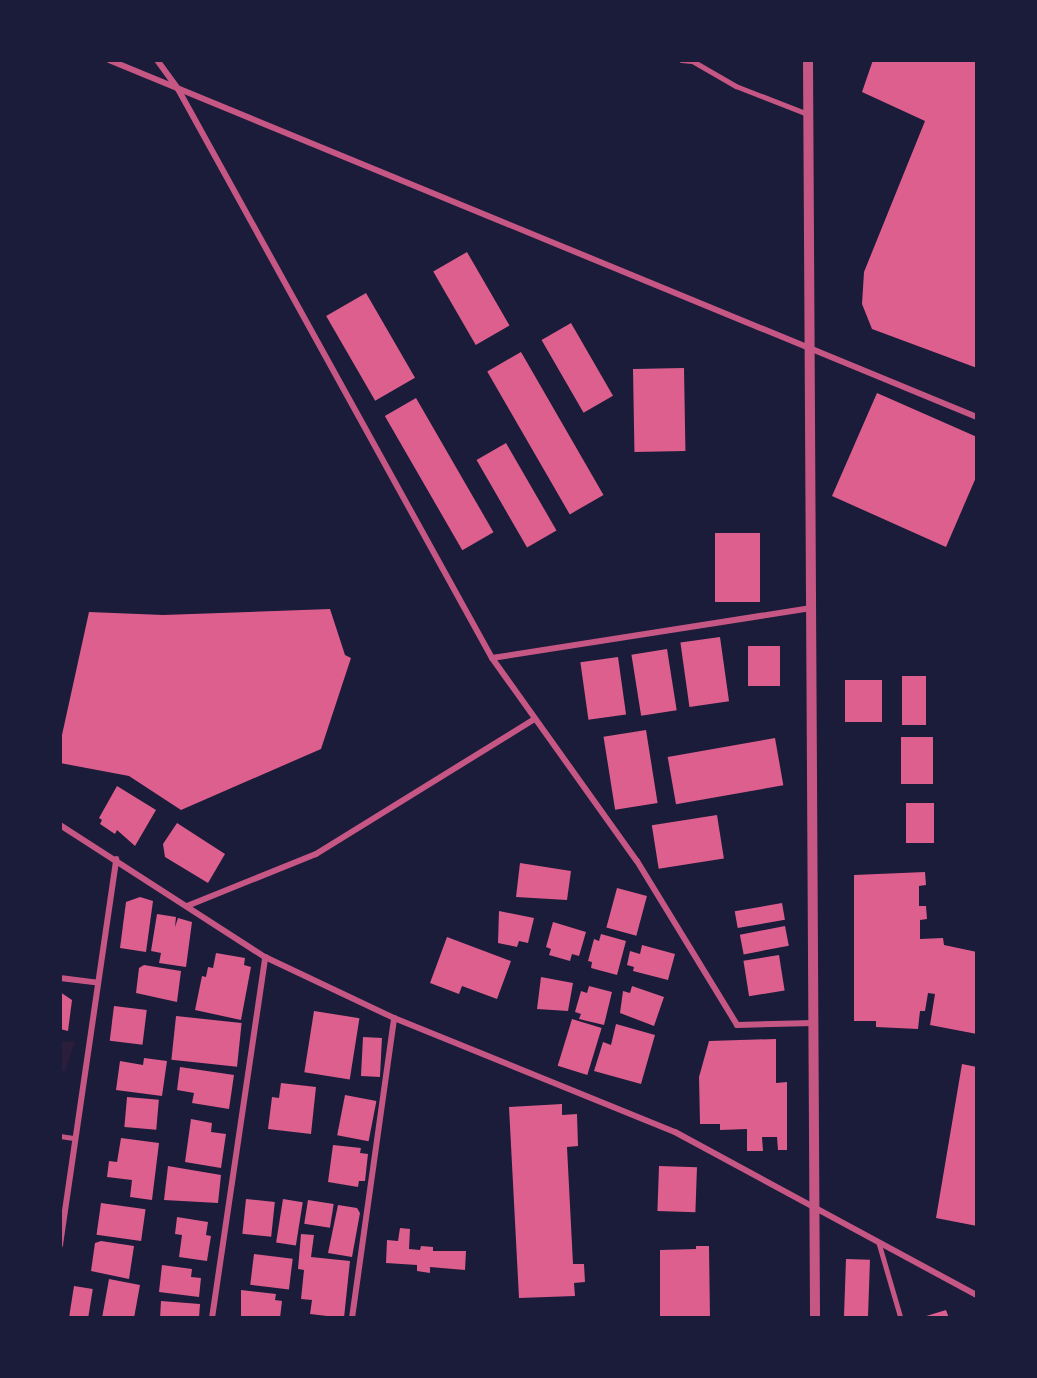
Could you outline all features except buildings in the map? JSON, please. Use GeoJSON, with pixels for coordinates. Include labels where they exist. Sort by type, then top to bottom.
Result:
{"type":"FeatureCollection","features":[{"type":"Feature","properties":{"kind":"street"},"geometry":{"type":"LineString","coordinates":[[109,60],[977,417]]}},
{"type":"Feature","properties":{"kind":"street"},"geometry":{"type":"LineString","coordinates":[[157,60],[178,89],[492,658],[533,720],[637,861],[736,1024],[813,1023]]}},
{"type":"Feature","properties":{"kind":"street"},"geometry":{"type":"LineString","coordinates":[[682,60],[691,61]]}},
{"type":"Feature","properties":{"kind":"street"},"geometry":{"type":"LineString","coordinates":[[808,60],[815,1318]]}},
{"type":"Feature","properties":{"kind":"street"},"geometry":{"type":"LineString","coordinates":[[492,658],[811,608]]}},
{"type":"Feature","properties":{"kind":"street"},"geometry":{"type":"LineString","coordinates":[[187,906],[316,854],[533,720]]}},
{"type":"Feature","properties":{"kind":"street"},"geometry":{"type":"LineString","coordinates":[[60,825],[265,957],[394,1018],[675,1132],[977,1295]]}},
{"type":"Feature","properties":{"kind":"street"},"geometry":{"type":"LineString","coordinates":[[60,1245],[116,859]]}},
{"type":"Feature","properties":{"kind":"street"},"geometry":{"type":"LineString","coordinates":[[212,1318],[265,957]]}},
{"type":"Feature","properties":{"kind":"street"},"geometry":{"type":"LineString","coordinates":[[60,978],[98,983]]}},
{"type":"Feature","properties":{"kind":"street"},"geometry":{"type":"LineString","coordinates":[[352,1318],[394,1018]]}},
{"type":"Feature","properties":{"kind":"lane"},"geometry":{"type":"LineString","coordinates":[[691,61],[736,86],[808,114]]}},
{"type":"Feature","properties":{"kind":"lane"},"geometry":{"type":"LineString","coordinates":[[60,1136],[75,1138]]}},
{"type":"Feature","properties":{"kind":"lane"},"geometry":{"type":"LineString","coordinates":[[879,1243],[901,1318]]}},
{"type":"Feature","properties":{"kind":"shaded area"},"geometry":{"type":"Polygon","coordinates":[[[60,1041],[75,1042],[65,1071],[60,1071],[60,1041]]]}}]}
